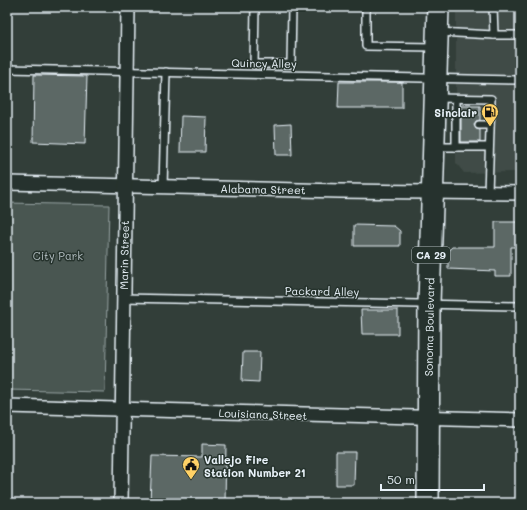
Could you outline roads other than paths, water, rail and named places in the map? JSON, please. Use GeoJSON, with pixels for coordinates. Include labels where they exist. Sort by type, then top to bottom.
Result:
{"type":"FeatureCollection","features":[{"type":"Feature","properties":{"kind":"main road","name":"Sonoma Boulevard"},"geometry":{"type":"LineString","coordinates":[[428,503],[429,304],[438,7]]}},
{"type":"Feature","properties":{"kind":"street","name":"Marin Street"},"geometry":{"type":"LineString","coordinates":[[122,503],[123,298],[128,7]]}},
{"type":"Feature","properties":{"kind":"street","name":"Alabama Street"},"geometry":{"type":"LineString","coordinates":[[7,182],[163,187],[520,193]]}},
{"type":"Feature","properties":{"kind":"street","name":"Louisiana Street"},"geometry":{"type":"LineString","coordinates":[[7,406],[520,420]]}},
{"type":"Feature","properties":{"kind":"lane"},"geometry":{"type":"LineString","coordinates":[[255,7],[255,74]]}},
{"type":"Feature","properties":{"kind":"lane"},"geometry":{"type":"LineString","coordinates":[[292,7],[291,64],[293,74]]}},
{"type":"Feature","properties":{"kind":"lane"},"geometry":{"type":"LineString","coordinates":[[366,7],[366,46],[494,35],[520,35]]}},
{"type":"Feature","properties":{"kind":"lane"},"geometry":{"type":"LineString","coordinates":[[493,7],[494,35]]}},
{"type":"Feature","properties":{"kind":"lane"},"geometry":{"type":"LineString","coordinates":[[254,64],[291,64]]}},
{"type":"Feature","properties":{"kind":"lane","name":"Quincy Alley"},"geometry":{"type":"LineString","coordinates":[[7,69],[520,80]]}},
{"type":"Feature","properties":{"kind":"lane"},"geometry":{"type":"LineString","coordinates":[[163,187],[166,72]]}},
{"type":"Feature","properties":{"kind":"lane"},"geometry":{"type":"LineString","coordinates":[[435,98],[491,99],[488,193]]}},
{"type":"Feature","properties":{"kind":"lane"},"geometry":{"type":"LineString","coordinates":[[456,99],[458,125],[456,147]]}},
{"type":"Feature","properties":{"kind":"lane"},"geometry":{"type":"LineString","coordinates":[[479,125],[490,125]]}},
{"type":"Feature","properties":{"kind":"lane"},"geometry":{"type":"LineString","coordinates":[[434,147],[489,147]]}},
{"type":"Feature","properties":{"kind":"lane","name":"Packard Alley"},"geometry":{"type":"LineString","coordinates":[[123,298],[520,306]]}},
{"type":"Feature","properties":{"kind":"place","name":"Sinclair"},"geometry":{"type":"Point","coordinates":[490,127]}},
{"type":"Feature","properties":{"kind":"place","name":"Vallejo Fire Station Number 21"},"geometry":{"type":"Point","coordinates":[191,480]}},
{"type":"Feature","properties":{"kind":"park label","name":"City Park"},"geometry":{"type":"Point","coordinates":[58,255]}}]}
